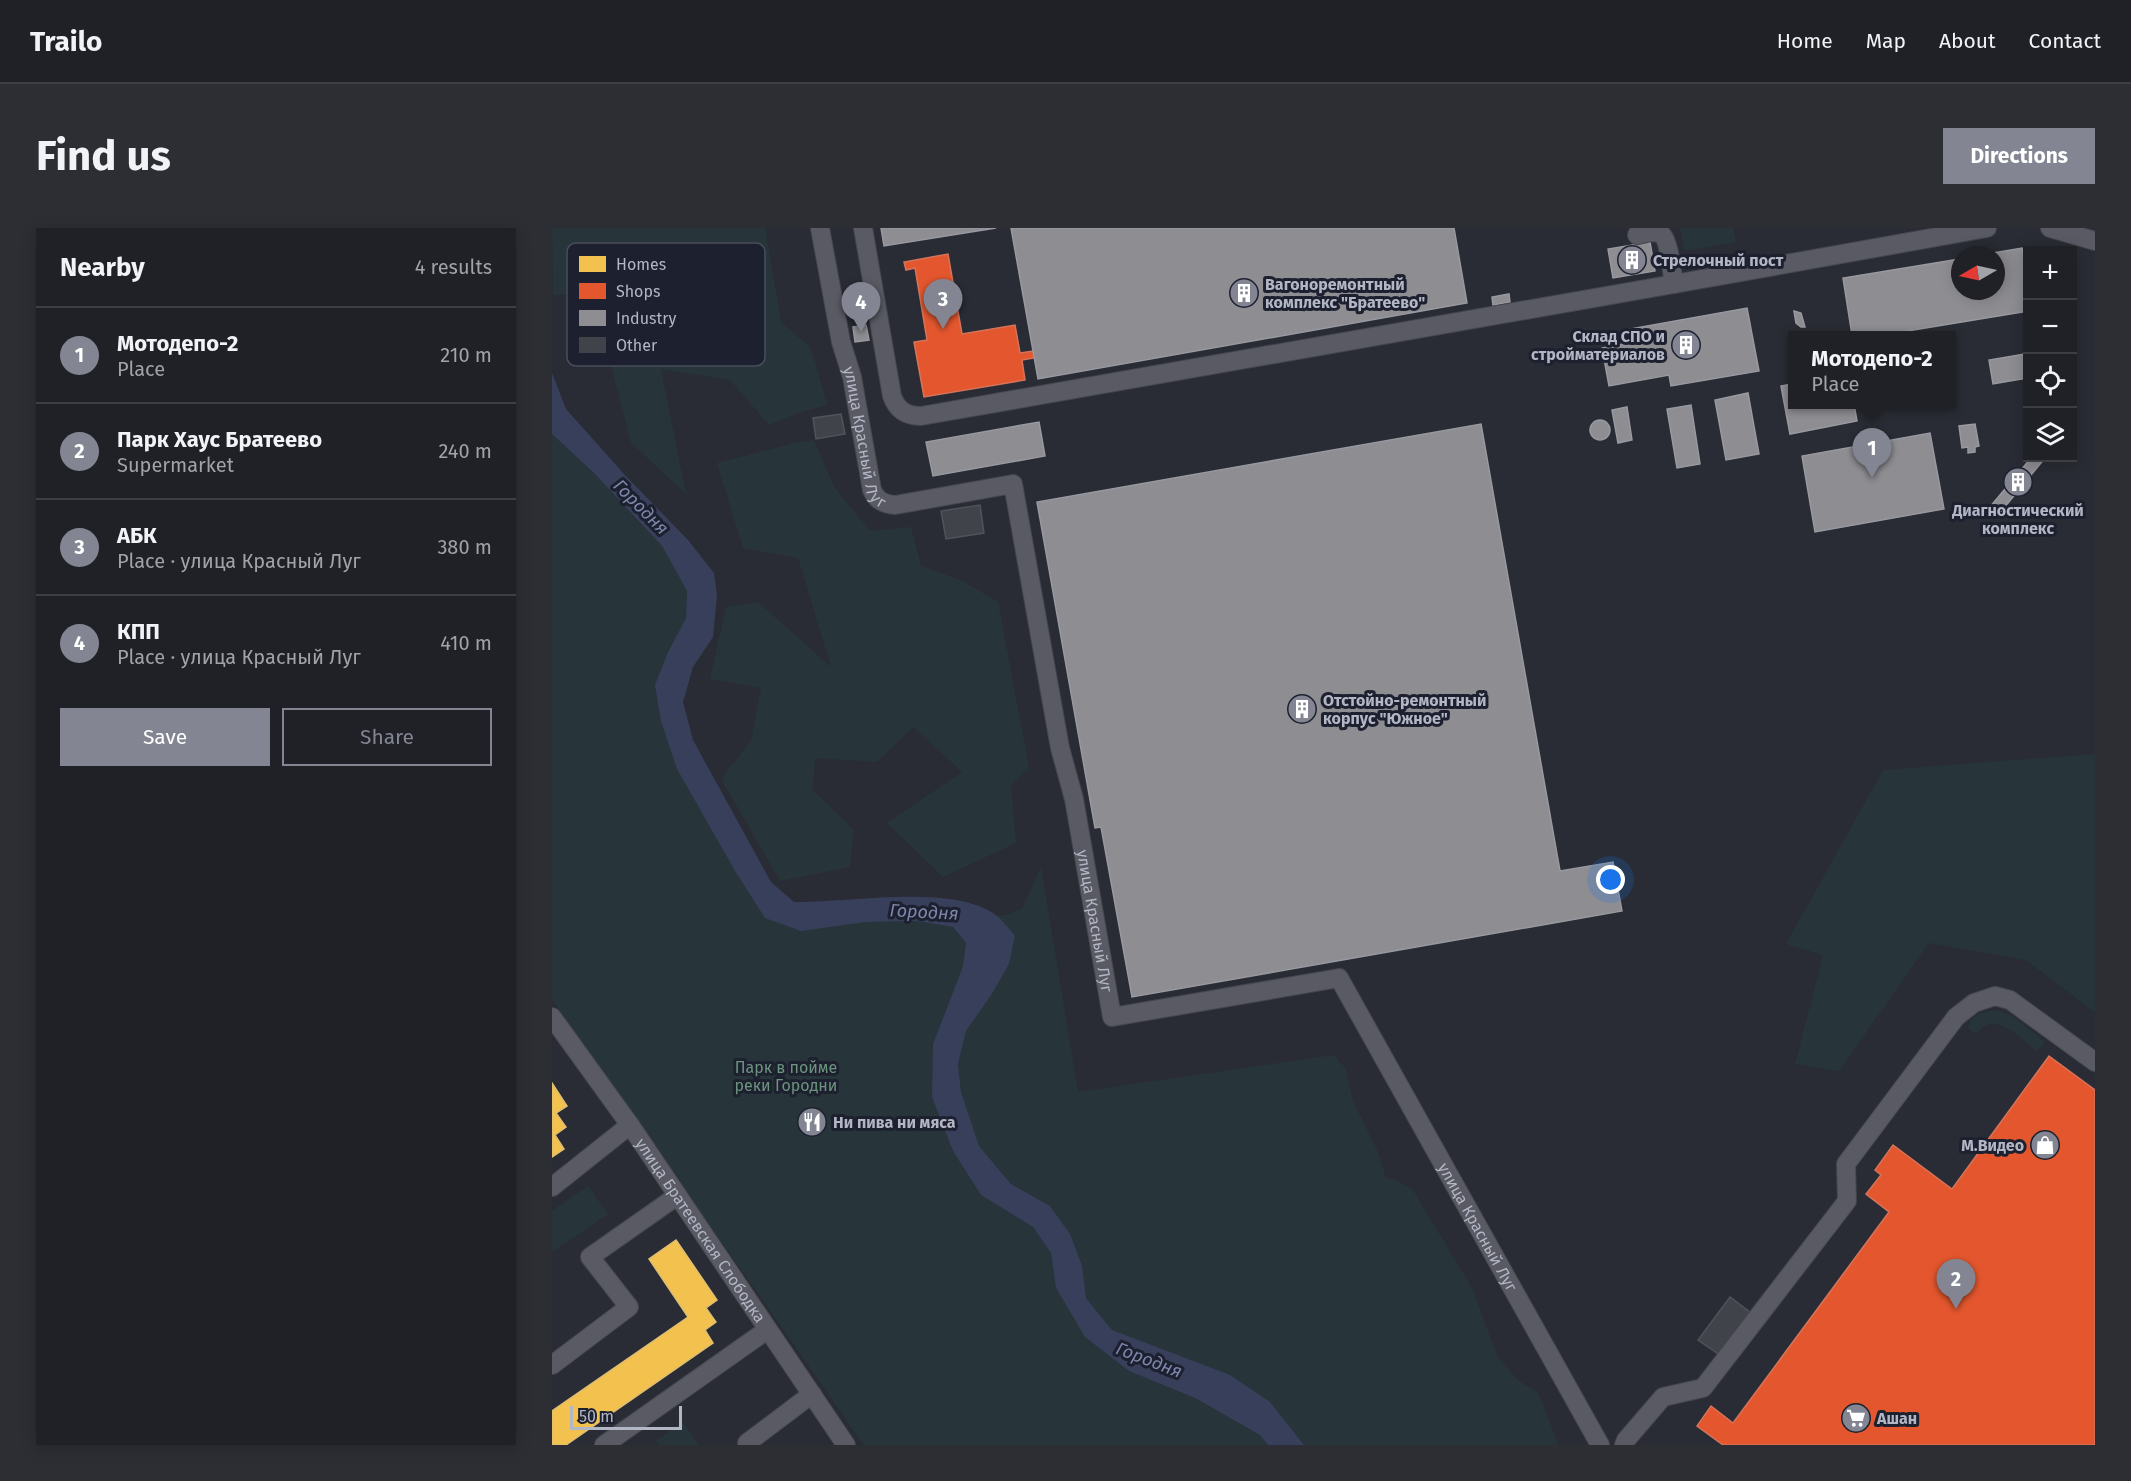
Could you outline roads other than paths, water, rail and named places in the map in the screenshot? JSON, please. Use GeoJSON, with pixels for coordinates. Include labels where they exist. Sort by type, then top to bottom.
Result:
{"type":"FeatureCollection","features":[{"type":"Feature","properties":{"kind":"street","name":"улица Красный Луг"},"geometry":{"type":"LineString","coordinates":[[820,228],[841,342],[852,377],[872,490],[876,497],[888,505],[895,505],[1013,484],[1060,748],[1074,799],[1112,1017],[1339,978],[1600,1445]]}},
{"type":"Feature","properties":{"kind":"street"},"geometry":{"type":"LineString","coordinates":[[863,228],[892,396],[895,405],[912,416],[1987,228]]}},
{"type":"Feature","properties":{"kind":"street"},"geometry":{"type":"LineString","coordinates":[[2050,228],[2095,241]]}},
{"type":"Feature","properties":{"kind":"street"},"geometry":{"type":"LineString","coordinates":[[1637,235],[1654,232],[1662,234],[1666,241],[1674,284]]}},
{"type":"Feature","properties":{"kind":"street"},"geometry":{"type":"LineString","coordinates":[[1624,1445],[1663,1398],[1704,1388],[1847,1201],[1846,1164],[1956,1017],[1974,1003],[1995,996],[2010,1000],[2095,1062]]}},
{"type":"Feature","properties":{"kind":"street","name":"улица Братеевская Слободка"},"geometry":{"type":"LineString","coordinates":[[552,1017],[630,1125],[846,1445]]}},
{"type":"Feature","properties":{"kind":"street"},"geometry":{"type":"LineString","coordinates":[[552,1187],[630,1125]]}},
{"type":"Feature","properties":{"kind":"street"},"geometry":{"type":"LineString","coordinates":[[552,1365],[629,1307],[590,1257],[677,1196]]}},
{"type":"Feature","properties":{"kind":"street"},"geometry":{"type":"LineString","coordinates":[[604,1445],[767,1330]]}},
{"type":"Feature","properties":{"kind":"street"},"geometry":{"type":"LineString","coordinates":[[749,1445],[747,1443],[812,1394]]}},
{"type":"Feature","properties":{"kind":"water","name":"Городня"},"geometry":{"type":"Polygon","coordinates":[[[552,373],[566,409],[624,474],[688,540],[714,573],[717,595],[713,637],[693,667],[683,702],[693,740],[771,882],[794,902],[927,897],[977,905],[1001,920],[1015,936],[1009,964],[992,994],[966,1031],[958,1064],[961,1092],[979,1146],[1011,1184],[1050,1206],[1070,1234],[1082,1265],[1086,1298],[1112,1330],[1230,1375],[1270,1402],[1304,1445],[1268,1445],[1260,1435],[1195,1398],[1129,1371],[1085,1337],[1056,1288],[1051,1253],[1033,1227],[981,1195],[953,1151],[932,1097],[933,1044],[963,966],[966,943],[953,927],[916,921],[865,922],[801,931],[765,918],[735,871],[677,769],[661,721],[655,685],[668,652],[686,618],[687,591],[662,546],[595,474],[552,434],[552,373]]]}},
{"type":"Feature","properties":{"kind":"place","name":"Стрелочный пост"},"geometry":{"type":"Point","coordinates":[1632,260]}},
{"type":"Feature","properties":{"kind":"place","name":"Вагоноремонтный комплекс \"Братеево\""},"geometry":{"type":"Point","coordinates":[1244,293]}},
{"type":"Feature","properties":{"kind":"place","name":"АБК"},"geometry":{"type":"Point","coordinates":[943,329]}},
{"type":"Feature","properties":{"kind":"place","name":"КПП"},"geometry":{"type":"Point","coordinates":[861,332]}},
{"type":"Feature","properties":{"kind":"place","name":"Склад СПО и стройматериалов"},"geometry":{"type":"Point","coordinates":[1686,345]}},
{"type":"Feature","properties":{"kind":"place","name":"Мотодепо-2"},"geometry":{"type":"Point","coordinates":[1872,478]}},
{"type":"Feature","properties":{"kind":"place","name":"Диагностический комплекс"},"geometry":{"type":"Point","coordinates":[2018,482]}},
{"type":"Feature","properties":{"kind":"place","name":"Отстойно-ремонтный корпус \"Южное\""},"geometry":{"type":"Point","coordinates":[1302,709]}},
{"type":"Feature","properties":{"kind":"place","name":"Ни пива ни мяса"},"geometry":{"type":"Point","coordinates":[812,1122]}},
{"type":"Feature","properties":{"kind":"place","name":"М.Видео"},"geometry":{"type":"Point","coordinates":[2045,1145]}},
{"type":"Feature","properties":{"kind":"place","name":"Парк Хаус Братеево"},"geometry":{"type":"Point","coordinates":[1956,1309]}},
{"type":"Feature","properties":{"kind":"place","name":"Ашан"},"geometry":{"type":"Point","coordinates":[1856,1418]}},
{"type":"Feature","properties":{"kind":"park label","name":"Парк в пойме реки Городни"},"geometry":{"type":"Point","coordinates":[786,1076]}}]}
